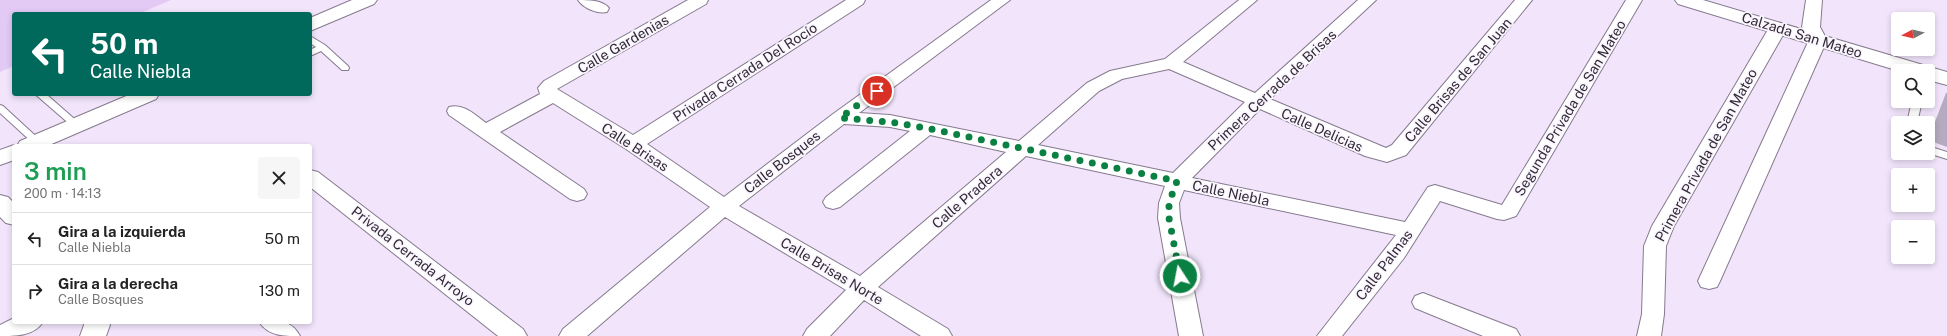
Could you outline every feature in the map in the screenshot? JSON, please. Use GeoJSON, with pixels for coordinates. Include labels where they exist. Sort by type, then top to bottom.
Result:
{"type":"FeatureCollection","features":[{"type":"Feature","properties":{"kind":"main road","name":"Calzada San Mateo"},"geometry":{"type":"LineString","coordinates":[[1684,0],[1897,64]]}},
{"type":"Feature","properties":{"kind":"main road"},"geometry":{"type":"LineString","coordinates":[[312,24],[362,1]]}},
{"type":"Feature","properties":{"kind":"main road"},"geometry":{"type":"LineString","coordinates":[[1935,75],[1947,79]]}},
{"type":"Feature","properties":{"kind":"main road"},"geometry":{"type":"LineString","coordinates":[[33,144],[140,96]]}},
{"type":"Feature","properties":{"kind":"main road"},"geometry":{"type":"LineString","coordinates":[[0,158],[12,153]]}},
{"type":"Feature","properties":{"kind":"main road"},"geometry":{"type":"LineString","coordinates":[[0,203],[12,215]]}},
{"type":"Feature","properties":{"kind":"main road"},"geometry":{"type":"LineString","coordinates":[[0,336],[26,324]]}},
{"type":"Feature","properties":{"kind":"street"},"geometry":{"type":"LineString","coordinates":[[586,0],[601,8]]}},
{"type":"Feature","properties":{"kind":"street","name":"Calle Gardenias"},"geometry":{"type":"LineString","coordinates":[[486,131],[700,0]]}},
{"type":"Feature","properties":{"kind":"street","name":"Privada Cerrada Del Rocío"},"geometry":{"type":"LineString","coordinates":[[633,144],[857,0]]}},
{"type":"Feature","properties":{"kind":"street","name":"Calle Bosques"},"geometry":{"type":"LineString","coordinates":[[571,336],[724,207],[840,118],[1002,0]]}},
{"type":"Feature","properties":{"kind":"street","name":"Calle Pradera"},"geometry":{"type":"LineString","coordinates":[[815,336],[862,288],[1093,88],[1116,75],[1171,63],[1249,0]]}},
{"type":"Feature","properties":{"kind":"street","name":"Primera Cerrada de Brisas"},"geometry":{"type":"LineString","coordinates":[[1177,181],[1257,101],[1368,0]]}},
{"type":"Feature","properties":{"kind":"street","name":"Calle Brisas de San Juan"},"geometry":{"type":"LineString","coordinates":[[1387,154],[1399,150],[1524,0]]}},
{"type":"Feature","properties":{"kind":"street","name":"Segunda Privada de San Mateo"},"geometry":{"type":"LineString","coordinates":[[1436,192],[1504,213],[1509,211],[1634,0]]}},
{"type":"Feature","properties":{"kind":"street"},"geometry":{"type":"LineString","coordinates":[[1709,281],[1818,40],[1810,27],[1814,0]]}},
{"type":"Feature","properties":{"kind":"street","name":"Primera Privada de San Mateo"},"geometry":{"type":"LineString","coordinates":[[1649,336],[1653,314],[1655,246],[1663,226],[1778,28]]}},
{"type":"Feature","properties":{"kind":"street","name":"Calle Delicias"},"geometry":{"type":"LineString","coordinates":[[1171,63],[1372,152],[1387,154]]}},
{"type":"Feature","properties":{"kind":"street","name":"Calle Brisas"},"geometry":{"type":"LineString","coordinates":[[550,91],[633,144],[724,207]]}},
{"type":"Feature","properties":{"kind":"street"},"geometry":{"type":"LineString","coordinates":[[456,110],[576,194]]}},
{"type":"Feature","properties":{"kind":"street","name":"Calle Niebla"},"geometry":{"type":"LineString","coordinates":[[840,118],[890,122],[926,128],[1022,150],[1177,181],[1411,231]]}},
{"type":"Feature","properties":{"kind":"street"},"geometry":{"type":"LineString","coordinates":[[833,202],[926,128]]}},
{"type":"Feature","properties":{"kind":"street","name":"Privada Cerrada Arroyo"},"geometry":{"type":"LineString","coordinates":[[312,178],[515,336]]}},
{"type":"Feature","properties":{"kind":"street"},"geometry":{"type":"LineString","coordinates":[[1177,181],[1169,203],[1169,218],[1192,336]]}},
{"type":"Feature","properties":{"kind":"street","name":"Calle Palmas"},"geometry":{"type":"LineString","coordinates":[[1330,336],[1411,231],[1436,192]]}},
{"type":"Feature","properties":{"kind":"street","name":"Calle Brisas Norte"},"geometry":{"type":"LineString","coordinates":[[724,207],[862,288],[940,336]]}},
{"type":"Feature","properties":{"kind":"street"},"geometry":{"type":"LineString","coordinates":[[1423,302],[1508,336]]}},
{"type":"Feature","properties":{"kind":"street"},"geometry":{"type":"LineString","coordinates":[[273,324],[288,336]]}},
{"type":"Feature","properties":{"kind":"lane"},"geometry":{"type":"LineString","coordinates":[[312,40],[322,47],[344,68]]}},
{"type":"Feature","properties":{"kind":"lane"},"geometry":{"type":"LineString","coordinates":[[312,51],[322,47]]}},
{"type":"Feature","properties":{"kind":"lane"},"geometry":{"type":"LineString","coordinates":[[42,96],[76,125]]}},
{"type":"Feature","properties":{"kind":"lane"},"geometry":{"type":"LineString","coordinates":[[0,108],[33,144]]}},
{"type":"Feature","properties":{"kind":"lane"},"geometry":{"type":"LineString","coordinates":[[1935,152],[1947,156]]}},
{"type":"Feature","properties":{"kind":"shaded area"},"geometry":{"type":"Polygon","coordinates":[[[0,0],[171,0],[143,12],[12,12],[12,67],[0,72],[0,0]]]}},
{"type":"Feature","properties":{"kind":"building"},"geometry":{"type":"Polygon","coordinates":[[[1947,93],[1947,147],[1935,143],[1935,122],[1947,93]]]}},
{"type":"Feature","properties":{"kind":"route"},"geometry":{"type":"LineString","coordinates":[[877,91],[840,118],[890,122],[926,128],[1022,150],[1177,181],[1169,203],[1169,218],[1180,276]]}}]}
